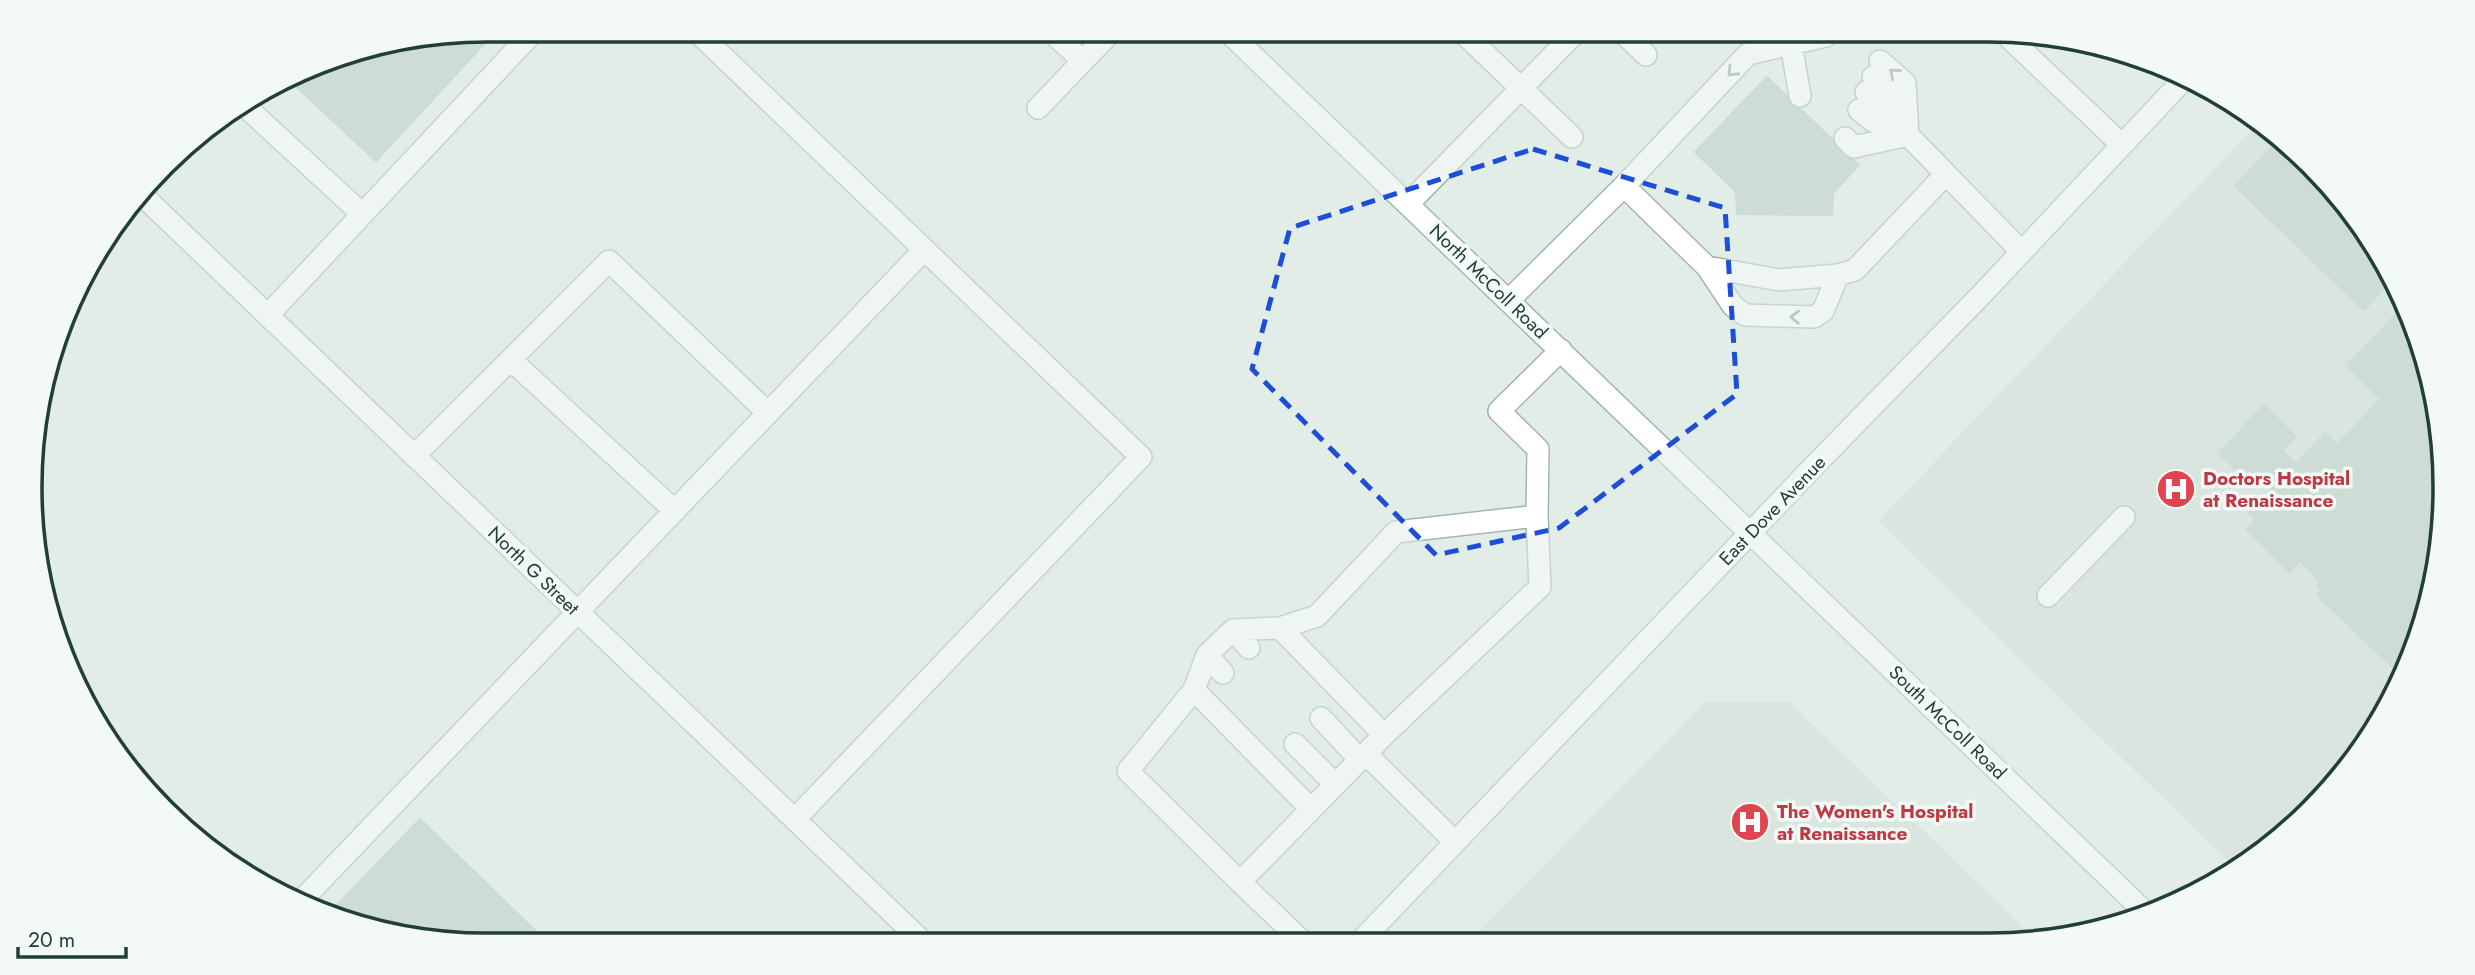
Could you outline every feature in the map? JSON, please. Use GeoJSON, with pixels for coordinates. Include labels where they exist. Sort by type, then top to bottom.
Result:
{"type":"FeatureCollection","features":[{"type":"Feature","properties":{"kind":"main road"},"geometry":{"type":"LineString","coordinates":[[268,315],[524,42]]}},
{"type":"Feature","properties":{"kind":"main road"},"geometry":{"type":"LineString","coordinates":[[707,42],[1141,457],[795,819]]}},
{"type":"Feature","properties":{"kind":"main road"},"geometry":{"type":"LineString","coordinates":[[1062,42],[1083,61]]}},
{"type":"Feature","properties":{"kind":"main road"},"geometry":{"type":"LineString","coordinates":[[1038,108],[1101,42]]}},
{"type":"Feature","properties":{"kind":"main road","name":"North McColl Road"},"geometry":{"type":"LineString","coordinates":[[1239,42],[1751,532]]}},
{"type":"Feature","properties":{"kind":"main road"},"geometry":{"type":"LineString","coordinates":[[1473,42],[1572,137]]}},
{"type":"Feature","properties":{"kind":"main road"},"geometry":{"type":"LineString","coordinates":[[1408,204],[1566,42]]}},
{"type":"Feature","properties":{"kind":"main road"},"geometry":{"type":"LineString","coordinates":[[1632,42],[1646,55]]}},
{"type":"Feature","properties":{"kind":"main road"},"geometry":{"type":"LineString","coordinates":[[1791,43],[1813,62]]}},
{"type":"Feature","properties":{"kind":"main road"},"geometry":{"type":"LineString","coordinates":[[1791,43],[1813,62]]}},
{"type":"Feature","properties":{"kind":"main road"},"geometry":{"type":"LineString","coordinates":[[1791,43],[1813,62]]}},
{"type":"Feature","properties":{"kind":"main road"},"geometry":{"type":"LineString","coordinates":[[1509,300],[1624,186],[1748,54],[1791,43]]}},
{"type":"Feature","properties":{"kind":"main road"},"geometry":{"type":"LineString","coordinates":[[2014,43],[2121,144]]}},
{"type":"Feature","properties":{"kind":"main road"},"geometry":{"type":"LineString","coordinates":[[1863,101],[1905,83],[1908,135]]}},
{"type":"Feature","properties":{"kind":"main road","name":"East Dove Avenue"},"geometry":{"type":"LineString","coordinates":[[1369,933],[1983,293],[2178,85]]}},
{"type":"Feature","properties":{"kind":"main road"},"geometry":{"type":"LineString","coordinates":[[1863,101],[1854,147],[1908,135]]}},
{"type":"Feature","properties":{"kind":"main road"},"geometry":{"type":"LineString","coordinates":[[1863,101],[1908,135],[2021,251]]}},
{"type":"Feature","properties":{"kind":"main road"},"geometry":{"type":"LineString","coordinates":[[250,111],[361,213]]}},
{"type":"Feature","properties":{"kind":"main road"},"geometry":{"type":"LineString","coordinates":[[1707,267],[1779,280],[1838,275],[1855,270],[1946,174]]}},
{"type":"Feature","properties":{"kind":"main road"},"geometry":{"type":"LineString","coordinates":[[1624,186],[1707,267],[1733,306],[1745,315],[1814,317],[1823,310],[1838,275]]}},
{"type":"Feature","properties":{"kind":"main road","name":"North G Street"},"geometry":{"type":"LineString","coordinates":[[148,200],[914,933]]}},
{"type":"Feature","properties":{"kind":"main road"},"geometry":{"type":"LineString","coordinates":[[307,895],[924,250]]}},
{"type":"Feature","properties":{"kind":"main road"},"geometry":{"type":"LineString","coordinates":[[414,456],[609,261],[768,413]]}},
{"type":"Feature","properties":{"kind":"main road"},"geometry":{"type":"LineString","coordinates":[[1240,882],[1384,735],[1541,587],[1537,516],[1538,449],[1499,411],[1561,350]]}},
{"type":"Feature","properties":{"kind":"main road"},"geometry":{"type":"LineString","coordinates":[[511,359],[675,511]]}},
{"type":"Feature","properties":{"kind":"main road"},"geometry":{"type":"LineString","coordinates":[[1294,933],[1128,771],[1194,690],[1207,655],[1233,630],[1280,628],[1317,616],[1396,532],[1537,516]]}},
{"type":"Feature","properties":{"kind":"main road"},"geometry":{"type":"LineString","coordinates":[[2048,596],[2123,517]]}},
{"type":"Feature","properties":{"kind":"main road","name":"South McColl Road"},"geometry":{"type":"LineString","coordinates":[[1751,532],[2139,906]]}},
{"type":"Feature","properties":{"kind":"main road"},"geometry":{"type":"LineString","coordinates":[[1280,628],[1384,735]]}},
{"type":"Feature","properties":{"kind":"main road"},"geometry":{"type":"LineString","coordinates":[[1233,630],[1249,648]]}},
{"type":"Feature","properties":{"kind":"main road"},"geometry":{"type":"LineString","coordinates":[[1207,655],[1223,673]]}},
{"type":"Feature","properties":{"kind":"main road"},"geometry":{"type":"LineString","coordinates":[[1194,690],[1311,809]]}},
{"type":"Feature","properties":{"kind":"main road"},"geometry":{"type":"LineString","coordinates":[[1321,718],[1455,842]]}},
{"type":"Feature","properties":{"kind":"main road"},"geometry":{"type":"LineString","coordinates":[[1295,744],[1335,784]]}},
{"type":"Feature","properties":{"kind":"highlighted area"},"geometry":{"type":"Polygon","coordinates":[[[1533,149],[1725,208],[1737,394],[1559,528],[1436,555],[1252,369],[1290,228],[1533,149]]]}},
{"type":"Feature","properties":{"kind":"shaded area","name":"Doctors Hospital at Renaissance"},"geometry":{"type":"Polygon","coordinates":[[[2252,129],[2303,172],[2358,240],[2387,290],[2418,372],[2432,458],[2432,517],[2418,603],[2399,658],[2373,710],[2341,759],[2303,803],[2259,841],[2229,862],[1878,521],[2252,129]]]}},
{"type":"Feature","properties":{"kind":"shaded area","name":"The Women's Hospital at Renaissance"},"geometry":{"type":"Polygon","coordinates":[[[1705,702],[1789,702],[2027,931],[1988,933],[1478,933],[1705,702]]]}},
{"type":"Feature","properties":{"kind":"building"},"geometry":{"type":"Polygon","coordinates":[[[486,42],[376,161],[295,86],[372,57],[429,46],[486,42]]]}},
{"type":"Feature","properties":{"kind":"building"},"geometry":{"type":"Polygon","coordinates":[[[1767,77],[1859,165],[1833,193],[1832,215],[1737,214],[1736,192],[1695,152],[1767,77]]]}},
{"type":"Feature","properties":{"kind":"building"},"geometry":{"type":"Polygon","coordinates":[[[2273,146],[2303,172],[2341,216],[2385,287],[2364,310],[2235,186],[2273,146]]]}},
{"type":"Feature","properties":{"kind":"building"},"geometry":{"type":"Polygon","coordinates":[[[2397,313],[2415,363],[2381,399],[2347,365],[2397,313]]]}},
{"type":"Feature","properties":{"kind":"building"},"geometry":{"type":"Polygon","coordinates":[[[2415,363],[2429,429],[2432,517],[2418,603],[2394,669],[2317,595],[2321,590],[2317,586],[2321,582],[2300,561],[2290,572],[2246,529],[2256,519],[2249,513],[2325,433],[2337,445],[2415,363]]]}},
{"type":"Feature","properties":{"kind":"building"},"geometry":{"type":"Polygon","coordinates":[[[2264,405],[2296,437],[2282,451],[2296,464],[2278,483],[2264,470],[2250,483],[2219,453],[2264,405]]]}},
{"type":"Feature","properties":{"kind":"building"},"geometry":{"type":"Polygon","coordinates":[[[420,819],[538,933],[429,929],[372,918],[336,906],[420,819]]]}},
{"type":"Feature","properties":{"kind":"place","name":"Doctors Hospital at Renaissance"},"geometry":{"type":"Point","coordinates":[2176,489]}},
{"type":"Feature","properties":{"kind":"place","name":"The Women's Hospital at Renaissance"},"geometry":{"type":"Point","coordinates":[1750,822]}}]}
